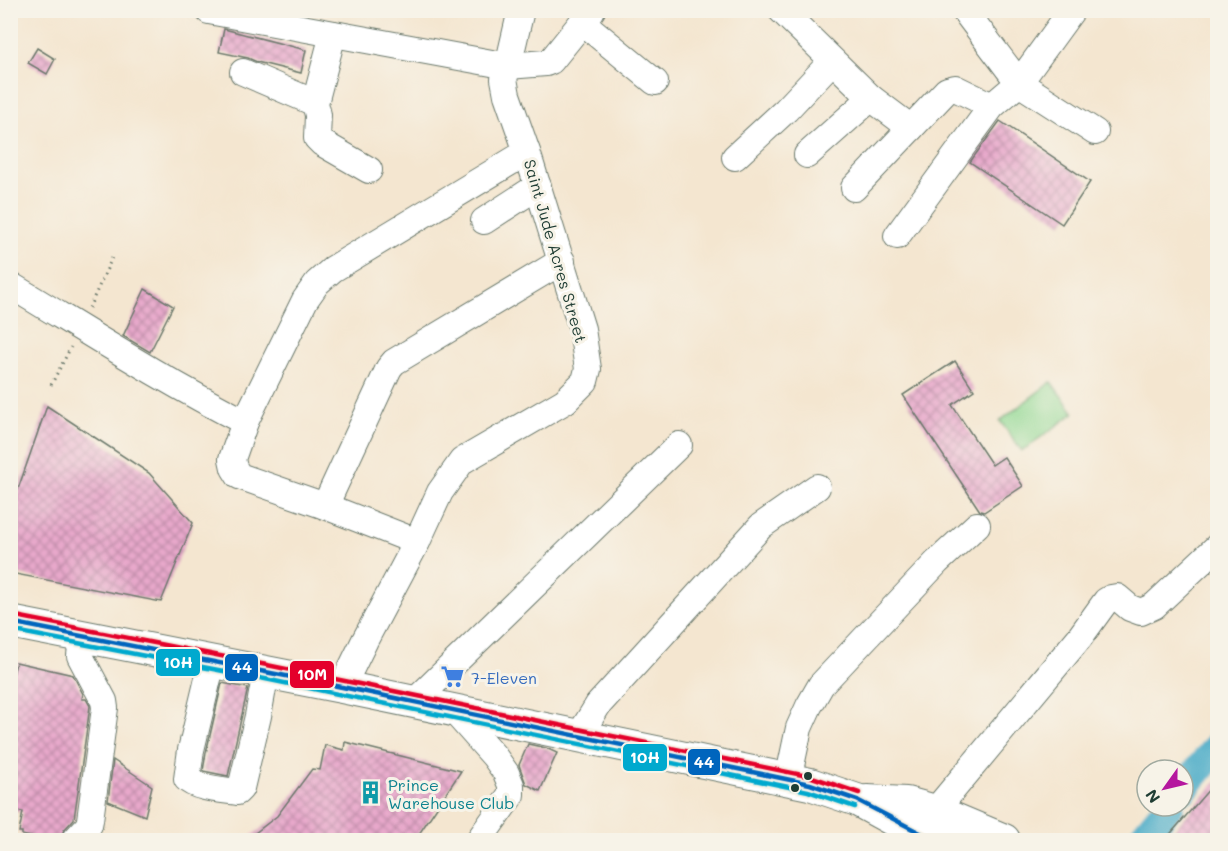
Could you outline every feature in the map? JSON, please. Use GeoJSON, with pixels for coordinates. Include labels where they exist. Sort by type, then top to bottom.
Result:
{"type":"FeatureCollection","features":[{"type":"Feature","properties":{"kind":"main road"},"geometry":{"type":"LineString","coordinates":[[10,622],[342,687],[810,784],[932,829],[1004,840]]}},
{"type":"Feature","properties":{"kind":"street","name":"Saint Jude Acres Street"},"geometry":{"type":"LineString","coordinates":[[342,687],[364,640],[417,542],[440,492],[462,461],[565,401],[585,381],[588,369],[582,329],[507,95],[504,79],[521,10]]}},
{"type":"Feature","properties":{"kind":"street"},"geometry":{"type":"LineString","coordinates":[[781,10],[871,98],[911,128]]}},
{"type":"Feature","properties":{"kind":"street"},"geometry":{"type":"LineString","coordinates":[[964,10],[1019,83],[1095,132]]}},
{"type":"Feature","properties":{"kind":"street"},"geometry":{"type":"LineString","coordinates":[[897,236],[992,106],[1019,83],[1072,10]]}},
{"type":"Feature","properties":{"kind":"street"},"geometry":{"type":"LineString","coordinates":[[209,11],[508,66],[542,64],[551,61],[587,16],[655,82]]}},
{"type":"Feature","properties":{"kind":"street"},"geometry":{"type":"LineString","coordinates":[[333,34],[315,103],[318,116],[317,138],[369,170]]}},
{"type":"Feature","properties":{"kind":"street"},"geometry":{"type":"LineString","coordinates":[[735,157],[786,110],[832,61]]}},
{"type":"Feature","properties":{"kind":"street"},"geometry":{"type":"LineString","coordinates":[[243,72],[315,103]]}},
{"type":"Feature","properties":{"kind":"street"},"geometry":{"type":"LineString","coordinates":[[854,188],[947,90],[957,89],[992,106]]}},
{"type":"Feature","properties":{"kind":"street"},"geometry":{"type":"LineString","coordinates":[[807,155],[871,98]]}},
{"type":"Feature","properties":{"kind":"street"},"geometry":{"type":"LineString","coordinates":[[417,542],[239,476],[232,459],[245,422],[305,300],[317,283],[333,269],[527,152]]}},
{"type":"Feature","properties":{"kind":"street"},"geometry":{"type":"LineString","coordinates":[[484,221],[538,186]]}},
{"type":"Feature","properties":{"kind":"street"},"geometry":{"type":"LineString","coordinates":[[325,506],[389,368],[394,362],[562,261]]}},
{"type":"Feature","properties":{"kind":"street"},"geometry":{"type":"LineString","coordinates":[[10,285],[134,361],[245,422]]}},
{"type":"Feature","properties":{"kind":"street"},"geometry":{"type":"LineString","coordinates":[[413,703],[679,445]]}},
{"type":"Feature","properties":{"kind":"street"},"geometry":{"type":"LineString","coordinates":[[579,736],[598,705],[761,526],[817,487]]}},
{"type":"Feature","properties":{"kind":"street"},"geometry":{"type":"LineString","coordinates":[[788,780],[799,728],[821,684],[937,562],[977,525]]}},
{"type":"Feature","properties":{"kind":"street"},"geometry":{"type":"LineString","coordinates":[[932,829],[1106,601],[1117,597],[1130,608],[1141,612],[1154,606],[1218,546]]}},
{"type":"Feature","properties":{"kind":"street"},"geometry":{"type":"LineString","coordinates":[[75,840],[89,825],[105,708],[104,700],[80,656],[82,636]]}},
{"type":"Feature","properties":{"kind":"street"},"geometry":{"type":"LineString","coordinates":[[212,662],[191,750],[187,779],[190,783],[206,787],[237,792],[241,788],[266,672]]}},
{"type":"Feature","properties":{"kind":"street"},"geometry":{"type":"LineString","coordinates":[[454,711],[494,756],[511,785],[510,795],[479,840]]}},
{"type":"Feature","properties":{"kind":"green space"},"geometry":{"type":"Polygon","coordinates":[[[1051,382],[1074,413],[1022,451],[1000,421],[1051,382]]]}},
{"type":"Feature","properties":{"kind":"building"},"geometry":{"type":"Polygon","coordinates":[[[224,29],[306,50],[301,73],[219,52],[224,29]]]}},
{"type":"Feature","properties":{"kind":"building"},"geometry":{"type":"Polygon","coordinates":[[[37,48],[55,59],[47,74],[28,63],[37,48]]]}},
{"type":"Feature","properties":{"kind":"building"},"geometry":{"type":"Polygon","coordinates":[[[1000,121],[1090,182],[1062,224],[970,162],[1000,121]]]}},
{"type":"Feature","properties":{"kind":"building"},"geometry":{"type":"Polygon","coordinates":[[[145,289],[173,306],[150,352],[123,336],[145,289]]]}},
{"type":"Feature","properties":{"kind":"building"},"geometry":{"type":"Polygon","coordinates":[[[955,361],[974,390],[952,405],[992,465],[1004,457],[1023,486],[984,512],[980,511],[903,395],[955,361]]]}},
{"type":"Feature","properties":{"kind":"building"},"geometry":{"type":"Polygon","coordinates":[[[47,406],[149,473],[193,523],[161,602],[10,573],[10,512],[47,406]]]}},
{"type":"Feature","properties":{"kind":"building"},"geometry":{"type":"Polygon","coordinates":[[[16,662],[73,675],[83,694],[82,699],[86,699],[90,706],[74,819],[64,830],[60,840],[44,840],[22,835],[22,832],[19,832],[23,812],[10,810],[10,688],[16,662]]]}},
{"type":"Feature","properties":{"kind":"building"},"geometry":{"type":"Polygon","coordinates":[[[222,683],[248,688],[228,776],[203,771],[222,683]]]}},
{"type":"Feature","properties":{"kind":"building","name":"Prince Warehouse Club"},"geometry":{"type":"Polygon","coordinates":[[[345,742],[461,771],[415,840],[246,840],[277,816],[312,769],[320,770],[325,745],[344,750],[345,742]]]}},
{"type":"Feature","properties":{"kind":"building"},"geometry":{"type":"Polygon","coordinates":[[[528,744],[557,753],[540,791],[526,784],[519,765],[528,744]]]}},
{"type":"Feature","properties":{"kind":"building"},"geometry":{"type":"Polygon","coordinates":[[[113,760],[152,786],[145,816],[108,801],[113,760]]]}},
{"type":"Feature","properties":{"kind":"building"},"geometry":{"type":"Polygon","coordinates":[[[1218,779],[1218,840],[1165,840],[1184,818],[1195,818],[1195,805],[1218,779]]]}},
{"type":"Feature","properties":{"kind":"waterway"},"geometry":{"type":"LineString","coordinates":[[1195,774],[1218,746]]}},
{"type":"Feature","properties":{"kind":"waterway"},"geometry":{"type":"LineString","coordinates":[[1141,840],[1159,818]]}},
{"type":"Feature","properties":{"kind":"transit line","name":"10M"},"geometry":{"type":"LineString","coordinates":[[11,615],[812,777],[859,793]]}},
{"type":"Feature","properties":{"kind":"transit line","name":"44"},"geometry":{"type":"LineString","coordinates":[[10,622],[342,687],[810,784],[857,800],[926,836]]}},
{"type":"Feature","properties":{"kind":"transit line","name":"10H"},"geometry":{"type":"LineString","coordinates":[[10,630],[265,679],[808,791],[855,807]]}},
{"type":"Feature","properties":{"kind":"place","name":"7-Eleven"},"geometry":{"type":"Point","coordinates":[453,677]}},
{"type":"Feature","properties":{"kind":"place","name":"Prince Warehouse Club"},"geometry":{"type":"Point","coordinates":[370,793]}}]}
